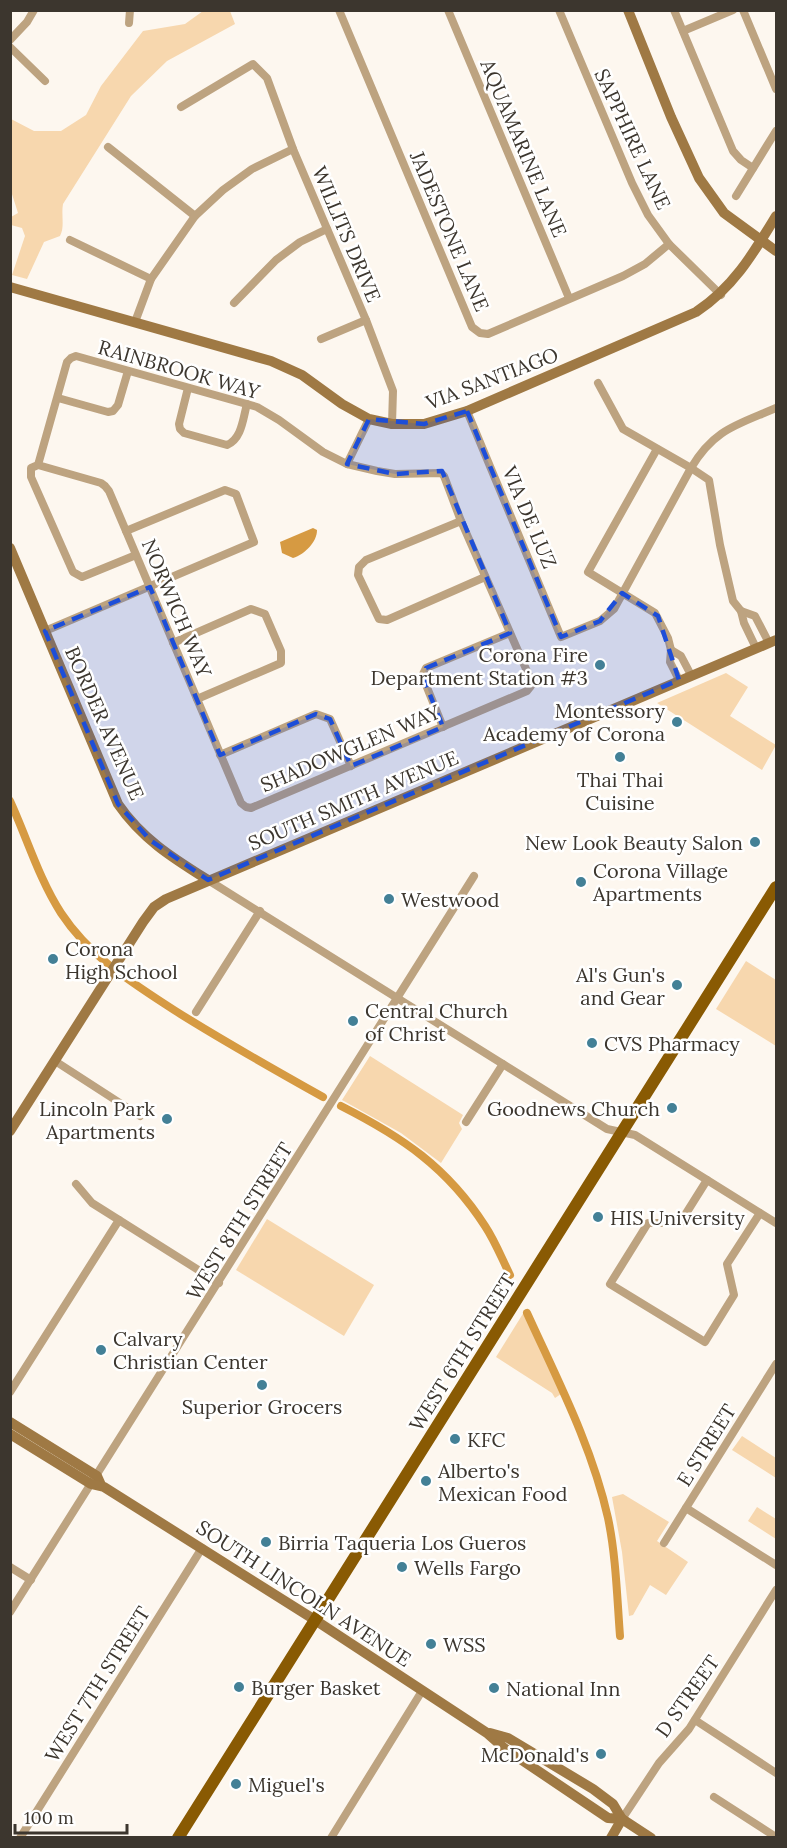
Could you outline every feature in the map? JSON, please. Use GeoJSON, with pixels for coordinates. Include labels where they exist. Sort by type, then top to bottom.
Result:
{"type":"FeatureCollection","features":[{"type":"Feature","properties":{"kind":"main road"},"geometry":{"type":"LineString","coordinates":[[627,10],[699,178],[724,213],[777,251]]}},
{"type":"Feature","properties":{"kind":"main road","name":"VIA SANTIAGO"},"geometry":{"type":"LineString","coordinates":[[10,287],[271,361],[302,375],[342,404],[369,419],[392,424],[424,424],[467,411],[696,312],[721,295],[777,216]]}},
{"type":"Feature","properties":{"kind":"main road","name":"BORDER AVENUE"},"geometry":{"type":"LineString","coordinates":[[10,548],[118,804],[133,825],[150,840],[208,880]]}},
{"type":"Feature","properties":{"kind":"main road","name":"SOUTH SMITH AVENUE"},"geometry":{"type":"LineString","coordinates":[[10,1131],[154,907],[166,898],[773,641]]}},
{"type":"Feature","properties":{"kind":"main road","name":"WEST 6TH STREET"},"geometry":{"type":"LineString","coordinates":[[178,1838],[777,887]]}},
{"type":"Feature","properties":{"kind":"main road","name":"SOUTH LINCOLN AVENUE"},"geometry":{"type":"LineString","coordinates":[[10,1422],[96,1482]]}},
{"type":"Feature","properties":{"kind":"main road","name":"SOUTH LINCOLN AVENUE"},"geometry":{"type":"LineString","coordinates":[[10,1434],[96,1482],[202,1548],[487,1733],[508,1738],[593,1790],[613,1804],[622,1819],[651,1838]]}},
{"type":"Feature","properties":{"kind":"main road"},"geometry":{"type":"LineString","coordinates":[[611,1838],[622,1819]]}},
{"type":"Feature","properties":{"kind":"street"},"geometry":{"type":"LineString","coordinates":[[10,40],[27,22],[34,10]]}},
{"type":"Feature","properties":{"kind":"street"},"geometry":{"type":"LineString","coordinates":[[129,23],[130,10]]}},
{"type":"Feature","properties":{"kind":"street","name":"JADESTONE LANE"},"geometry":{"type":"LineString","coordinates":[[339,10],[472,327],[480,333],[488,334],[623,276],[645,264],[669,244]]}},
{"type":"Feature","properties":{"kind":"street","name":"AQUAMARINE LANE"},"geometry":{"type":"LineString","coordinates":[[448,10],[569,298]]}},
{"type":"Feature","properties":{"kind":"street","name":"SAPPHIRE LANE"},"geometry":{"type":"LineString","coordinates":[[559,10],[632,183],[648,215],[669,244],[721,295]]}},
{"type":"Feature","properties":{"kind":"street"},"geometry":{"type":"LineString","coordinates":[[674,10],[733,151],[753,168]]}},
{"type":"Feature","properties":{"kind":"street"},"geometry":{"type":"LineString","coordinates":[[682,31],[733,10]]}},
{"type":"Feature","properties":{"kind":"street"},"geometry":{"type":"LineString","coordinates":[[743,10],[777,89]]}},
{"type":"Feature","properties":{"kind":"street"},"geometry":{"type":"LineString","coordinates":[[10,47],[45,81]]}},
{"type":"Feature","properties":{"kind":"street","name":"WILLITS DRIVE"},"geometry":{"type":"LineString","coordinates":[[181,107],[253,64],[267,78],[293,149],[366,320],[393,392],[392,424]]}},
{"type":"Feature","properties":{"kind":"street"},"geometry":{"type":"LineString","coordinates":[[736,196],[777,131]]}},
{"type":"Feature","properties":{"kind":"street"},"geometry":{"type":"LineString","coordinates":[[108,147],[195,216]]}},
{"type":"Feature","properties":{"kind":"street"},"geometry":{"type":"LineString","coordinates":[[135,322],[151,279],[195,216],[223,190],[252,169],[293,149]]}},
{"type":"Feature","properties":{"kind":"street"},"geometry":{"type":"LineString","coordinates":[[234,303],[276,260],[300,242],[327,229]]}},
{"type":"Feature","properties":{"kind":"street"},"geometry":{"type":"LineString","coordinates":[[70,240],[151,279]]}},
{"type":"Feature","properties":{"kind":"street"},"geometry":{"type":"LineString","coordinates":[[321,339],[366,320]]}},
{"type":"Feature","properties":{"kind":"street","name":"RAINBROOK WAY"},"geometry":{"type":"LineString","coordinates":[[58,398],[67,362],[76,356],[247,404],[266,412],[322,452],[347,464],[395,474],[441,473],[461,521]]}},
{"type":"Feature","properties":{"kind":"street"},"geometry":{"type":"LineString","coordinates":[[128,370],[118,405],[113,411],[108,412],[58,398],[38,465],[31,468],[31,477],[73,572],[82,578],[136,555]]}},
{"type":"Feature","properties":{"kind":"street"},"geometry":{"type":"LineString","coordinates":[[598,383],[623,429],[709,480],[720,545],[733,600],[741,611],[756,648]]}},
{"type":"Feature","properties":{"kind":"street"},"geometry":{"type":"LineString","coordinates":[[188,388],[178,424],[180,429],[184,433],[227,445],[238,438],[247,404]]}},
{"type":"Feature","properties":{"kind":"street"},"geometry":{"type":"LineString","coordinates":[[622,593],[702,450],[721,432],[777,408]]}},
{"type":"Feature","properties":{"kind":"street","name":"VIA DE LUZ"},"geometry":{"type":"LineString","coordinates":[[467,411],[561,637],[600,621],[614,609],[622,593]]}},
{"type":"Feature","properties":{"kind":"street"},"geometry":{"type":"LineString","coordinates":[[347,464],[369,419]]}},
{"type":"Feature","properties":{"kind":"street"},"geometry":{"type":"LineString","coordinates":[[657,449],[588,572],[655,613],[671,650],[670,662],[679,680]]}},
{"type":"Feature","properties":{"kind":"street","name":"NORWICH WAY"},"geometry":{"type":"LineString","coordinates":[[38,465],[105,486],[241,803],[246,807]]}},
{"type":"Feature","properties":{"kind":"street"},"geometry":{"type":"LineString","coordinates":[[45,631],[254,542],[236,494],[225,490],[126,531]]}},
{"type":"Feature","properties":{"kind":"street"},"geometry":{"type":"LineString","coordinates":[[443,727],[423,680],[426,668],[510,633],[461,521],[366,560],[359,567],[357,575],[379,619],[387,620],[485,577]]}},
{"type":"Feature","properties":{"kind":"street"},"geometry":{"type":"LineString","coordinates":[[173,643],[251,609],[265,614],[281,651],[281,663],[197,699]]}},
{"type":"Feature","properties":{"kind":"street"},"geometry":{"type":"LineString","coordinates":[[741,611],[755,616],[773,641]]}},
{"type":"Feature","properties":{"kind":"street","name":"SHADOWGLEN WAY"},"geometry":{"type":"LineString","coordinates":[[246,807],[251,808],[527,691],[531,686],[530,678],[510,633]]}},
{"type":"Feature","properties":{"kind":"street"},"geometry":{"type":"LineString","coordinates":[[671,650],[681,656],[691,675]]}},
{"type":"Feature","properties":{"kind":"street"},"geometry":{"type":"LineString","coordinates":[[220,755],[316,714],[330,719],[351,766]]}},
{"type":"Feature","properties":{"kind":"street","name":"WEST 8TH STREET"},"geometry":{"type":"LineString","coordinates":[[10,1612],[96,1482],[474,876]]}},
{"type":"Feature","properties":{"kind":"street"},"geometry":{"type":"LineString","coordinates":[[208,880],[608,1129],[636,1135],[777,1223]]}},
{"type":"Feature","properties":{"kind":"street"},"geometry":{"type":"LineString","coordinates":[[196,1012],[260,911]]}},
{"type":"Feature","properties":{"kind":"street"},"geometry":{"type":"LineString","coordinates":[[55,1061],[140,1116]]}},
{"type":"Feature","properties":{"kind":"street"},"geometry":{"type":"LineString","coordinates":[[466,1122],[503,1064]]}},
{"type":"Feature","properties":{"kind":"street"},"geometry":{"type":"LineString","coordinates":[[707,1180],[680,1223],[648,1223],[610,1284],[705,1342],[734,1295],[727,1264],[760,1213]]}},
{"type":"Feature","properties":{"kind":"street"},"geometry":{"type":"LineString","coordinates":[[75,1184],[92,1203],[219,1283]]}},
{"type":"Feature","properties":{"kind":"street"},"geometry":{"type":"LineString","coordinates":[[10,1392],[119,1220]]}},
{"type":"Feature","properties":{"kind":"street","name":"E STREET"},"geometry":{"type":"LineString","coordinates":[[664,1543],[777,1364]]}},
{"type":"Feature","properties":{"kind":"street"},"geometry":{"type":"LineString","coordinates":[[686,1508],[777,1565]]}},
{"type":"Feature","properties":{"kind":"street","name":"WEST 7TH STREET"},"geometry":{"type":"LineString","coordinates":[[20,1838],[202,1548]]}},
{"type":"Feature","properties":{"kind":"street"},"geometry":{"type":"LineString","coordinates":[[10,1567],[31,1580]]}},
{"type":"Feature","properties":{"kind":"street","name":"D STREET"},"geometry":{"type":"LineString","coordinates":[[622,1819],[659,1763],[694,1720],[777,1590]]}},
{"type":"Feature","properties":{"kind":"street"},"geometry":{"type":"LineString","coordinates":[[331,1838],[422,1691]]}},
{"type":"Feature","properties":{"kind":"street"},"geometry":{"type":"LineString","coordinates":[[694,1720],[777,1773]]}},
{"type":"Feature","properties":{"kind":"street"},"geometry":{"type":"LineString","coordinates":[[714,1797],[777,1837]]}},
{"type":"Feature","properties":{"kind":"highlighted area"},"geometry":{"type":"Polygon","coordinates":[[[467,411],[561,637],[600,621],[622,593],[658,616],[679,680],[208,880],[150,840],[118,804],[45,631],[150,587],[220,755],[316,714],[330,719],[351,766],[413,740],[443,727],[424,680],[426,668],[510,633],[442,471],[395,474],[347,464],[369,419],[424,424],[467,411]]]}},
{"type":"Feature","properties":{"kind":"shaded area"},"geometry":{"type":"Polygon","coordinates":[[[203,11],[230,11],[235,24],[167,61],[131,96],[63,204],[60,236],[44,242],[27,279],[12,275],[25,236],[22,228],[11,225],[11,217],[18,213],[11,191],[11,119],[34,131],[61,131],[86,115],[101,86],[143,31],[185,24],[203,11]]]}},
{"type":"Feature","properties":{"kind":"shaded area"},"geometry":{"type":"Polygon","coordinates":[[[313,528],[317,530],[316,534],[313,543],[306,551],[293,558],[282,553],[280,542],[313,528]]]}},
{"type":"Feature","properties":{"kind":"shaded area"},"geometry":{"type":"Polygon","coordinates":[[[726,673],[748,687],[730,716],[776,745],[762,770],[657,703],[726,673]]]}},
{"type":"Feature","properties":{"kind":"shaded area"},"geometry":{"type":"Polygon","coordinates":[[[746,961],[776,980],[776,1046],[716,1009],[746,961]]]}},
{"type":"Feature","properties":{"kind":"shaded area"},"geometry":{"type":"Polygon","coordinates":[[[370,1056],[463,1115],[459,1123],[462,1129],[441,1163],[401,1133],[342,1100],[370,1056]]]}},
{"type":"Feature","properties":{"kind":"shaded area"},"geometry":{"type":"Polygon","coordinates":[[[267,1219],[374,1285],[344,1336],[236,1270],[267,1219]]]}},
{"type":"Feature","properties":{"kind":"shaded area"},"geometry":{"type":"Polygon","coordinates":[[[524,1312],[561,1394],[555,1398],[552,1393],[496,1357],[524,1312]]]}},
{"type":"Feature","properties":{"kind":"shaded area"},"geometry":{"type":"Polygon","coordinates":[[[742,1436],[776,1458],[776,1478],[732,1450],[742,1436]]]}},
{"type":"Feature","properties":{"kind":"shaded area"},"geometry":{"type":"Polygon","coordinates":[[[623,1494],[669,1522],[657,1541],[688,1562],[666,1595],[650,1585],[633,1615],[629,1616],[622,1552],[612,1497],[623,1494]]]}},
{"type":"Feature","properties":{"kind":"shaded area"},"geometry":{"type":"Polygon","coordinates":[[[757,1507],[776,1519],[776,1539],[748,1521],[757,1507]]]}},
{"type":"Feature","properties":{"kind":"waterway"},"geometry":{"type":"LineString","coordinates":[[10,801],[53,900],[72,929],[98,956],[127,979],[174,1010],[323,1097]]}},
{"type":"Feature","properties":{"kind":"waterway"},"geometry":{"type":"LineString","coordinates":[[341,1106],[403,1142],[439,1170],[485,1226],[510,1275]]}},
{"type":"Feature","properties":{"kind":"waterway"},"geometry":{"type":"LineString","coordinates":[[527,1313],[573,1413],[601,1491],[613,1547],[620,1636]]}},
{"type":"Feature","properties":{"kind":"place","name":"Corona Fire Department Station #3"},"geometry":{"type":"Point","coordinates":[600,665]}},
{"type":"Feature","properties":{"kind":"place","name":"Montessory Academy of Corona"},"geometry":{"type":"Point","coordinates":[677,722]}},
{"type":"Feature","properties":{"kind":"place","name":"Thai Thai Cuisine"},"geometry":{"type":"Point","coordinates":[620,757]}},
{"type":"Feature","properties":{"kind":"place","name":"New Look Beauty Salon"},"geometry":{"type":"Point","coordinates":[755,842]}},
{"type":"Feature","properties":{"kind":"place","name":"Corona Village Apartments"},"geometry":{"type":"Point","coordinates":[581,882]}},
{"type":"Feature","properties":{"kind":"place","name":"Westwood"},"geometry":{"type":"Point","coordinates":[389,899]}},
{"type":"Feature","properties":{"kind":"place","name":"Corona High School"},"geometry":{"type":"Point","coordinates":[53,959]}},
{"type":"Feature","properties":{"kind":"place","name":"Al's Gun's and Gear"},"geometry":{"type":"Point","coordinates":[677,985]}},
{"type":"Feature","properties":{"kind":"place","name":"Central Church of Christ"},"geometry":{"type":"Point","coordinates":[353,1021]}},
{"type":"Feature","properties":{"kind":"place","name":"CVS Pharmacy"},"geometry":{"type":"Point","coordinates":[592,1043]}},
{"type":"Feature","properties":{"kind":"place","name":"Goodnews Church"},"geometry":{"type":"Point","coordinates":[672,1108]}},
{"type":"Feature","properties":{"kind":"place","name":"Lincoln Park Apartments"},"geometry":{"type":"Point","coordinates":[167,1119]}},
{"type":"Feature","properties":{"kind":"place","name":"HIS University"},"geometry":{"type":"Point","coordinates":[598,1217]}},
{"type":"Feature","properties":{"kind":"place","name":"Calvary Christian Center"},"geometry":{"type":"Point","coordinates":[101,1350]}},
{"type":"Feature","properties":{"kind":"place","name":"Superior Grocers"},"geometry":{"type":"Point","coordinates":[262,1385]}},
{"type":"Feature","properties":{"kind":"place","name":"KFC"},"geometry":{"type":"Point","coordinates":[455,1439]}},
{"type":"Feature","properties":{"kind":"place","name":"Alberto's Mexican Food"},"geometry":{"type":"Point","coordinates":[426,1481]}},
{"type":"Feature","properties":{"kind":"place","name":"Birria Taqueria Los Gueros"},"geometry":{"type":"Point","coordinates":[266,1542]}},
{"type":"Feature","properties":{"kind":"place","name":"Wells Fargo"},"geometry":{"type":"Point","coordinates":[402,1567]}},
{"type":"Feature","properties":{"kind":"place","name":"WSS"},"geometry":{"type":"Point","coordinates":[431,1644]}},
{"type":"Feature","properties":{"kind":"place","name":"Burger Basket"},"geometry":{"type":"Point","coordinates":[239,1687]}},
{"type":"Feature","properties":{"kind":"place","name":"National Inn"},"geometry":{"type":"Point","coordinates":[494,1688]}},
{"type":"Feature","properties":{"kind":"place","name":"McDonald's"},"geometry":{"type":"Point","coordinates":[601,1754]}},
{"type":"Feature","properties":{"kind":"place","name":"Miguel's"},"geometry":{"type":"Point","coordinates":[236,1784]}}]}
